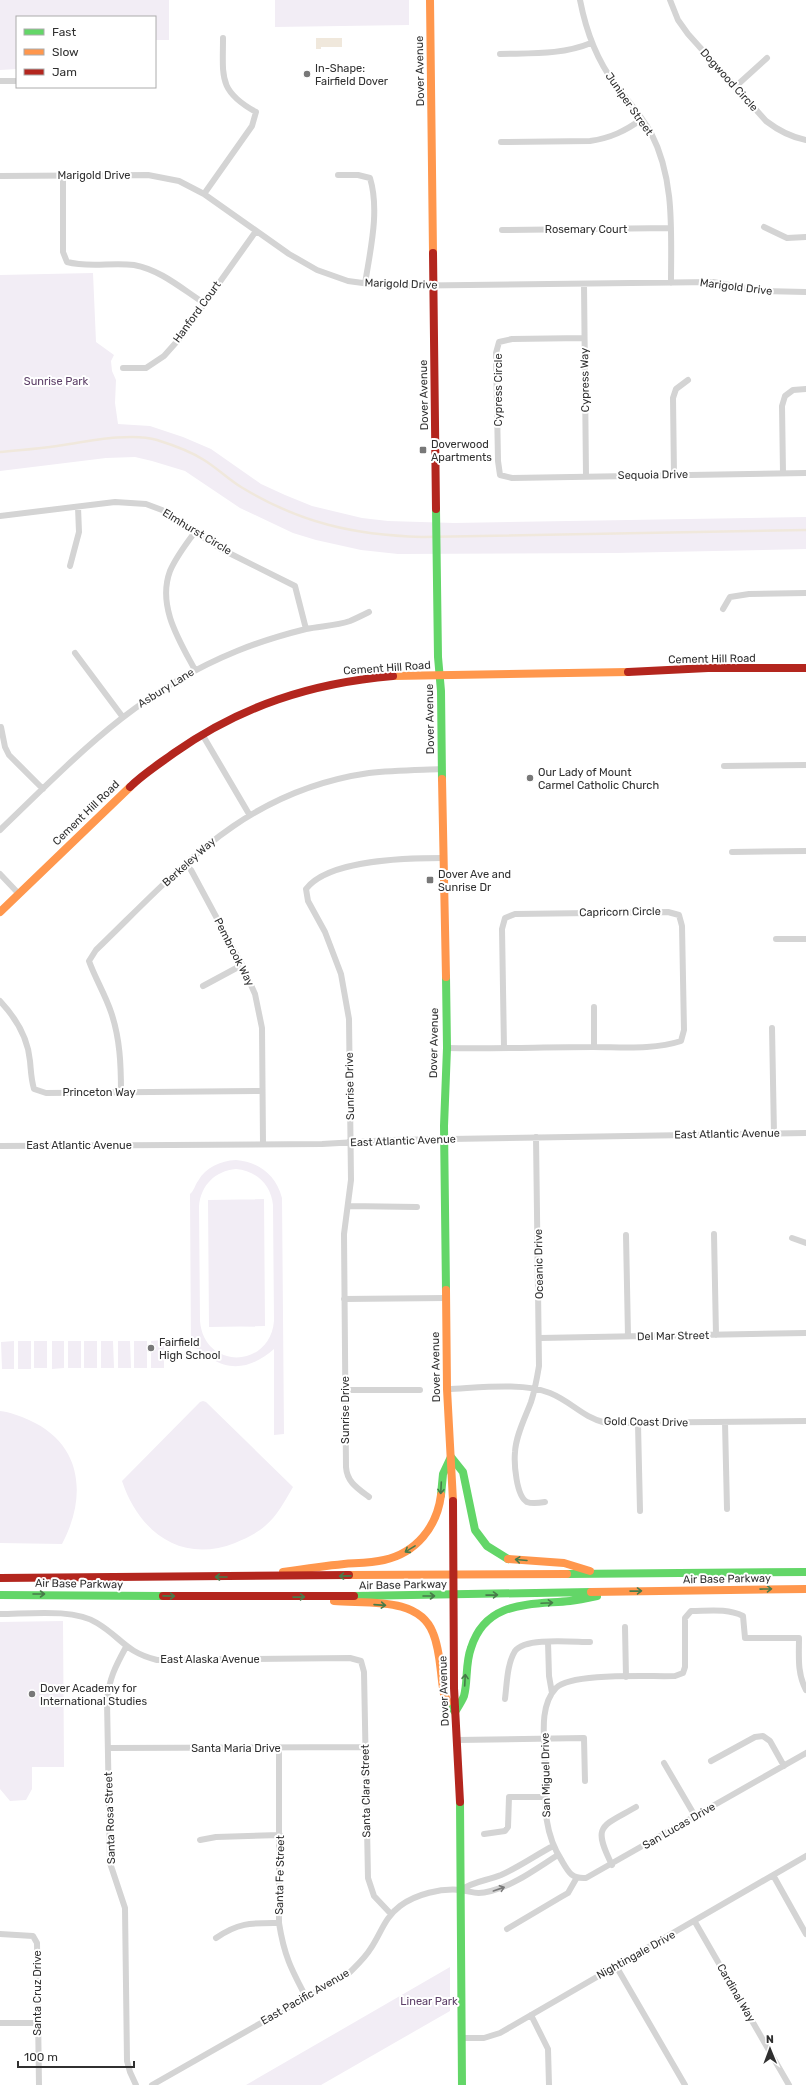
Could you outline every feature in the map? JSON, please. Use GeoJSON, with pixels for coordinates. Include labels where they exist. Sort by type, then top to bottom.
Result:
{"type":"FeatureCollection","features":[{"type":"Feature","properties":{"kind":"main road","name":"Dover Avenue"},"geometry":{"type":"LineString","coordinates":[[430,0],[437,541],[446,1048],[444,1139],[447,1389],[451,1457],[454,1575],[455,1712],[460,1776],[462,2085]]}},
{"type":"Feature","properties":{"kind":"main road","name":"Cement Hill Road"},"geometry":{"type":"LineString","coordinates":[[0,912],[135,782],[174,751],[226,720],[267,702],[315,688],[364,679],[440,675],[610,674],[678,670],[806,668]]}},
{"type":"Feature","properties":{"kind":"main road"},"geometry":{"type":"LineString","coordinates":[[260,1577],[306,1568],[384,1560],[396,1557],[415,1547],[424,1538],[435,1521],[440,1502],[442,1472],[451,1457],[463,1472],[475,1530],[487,1546],[495,1553],[510,1559],[564,1563],[600,1574]]}},
{"type":"Feature","properties":{"kind":"main road","name":"Air Base Parkway"},"geometry":{"type":"LineString","coordinates":[[0,1578],[806,1572]]}},
{"type":"Feature","properties":{"kind":"main road","name":"Air Base Parkway"},"geometry":{"type":"LineString","coordinates":[[0,1595],[314,1597],[806,1589]]}},
{"type":"Feature","properties":{"kind":"main road"},"geometry":{"type":"LineString","coordinates":[[314,1597],[335,1602],[399,1607],[409,1609],[421,1616],[434,1633],[444,1695],[455,1712],[464,1696],[466,1667],[471,1647],[478,1633],[493,1617],[504,1610],[523,1604],[571,1601],[620,1591]]}},
{"type":"Feature","properties":{"kind":"street","name":"Juniper Street"},"geometry":{"type":"LineString","coordinates":[[580,0],[591,43],[605,70],[642,119],[653,139],[663,163],[670,196],[671,282]]}},
{"type":"Feature","properties":{"kind":"street","name":"Dogwood Circle"},"geometry":{"type":"LineString","coordinates":[[670,0],[678,20],[688,34],[766,121],[775,128],[794,138],[806,140]]}},
{"type":"Feature","properties":{"kind":"street"},"geometry":{"type":"LineString","coordinates":[[204,194],[252,126],[256,112],[234,98],[226,86],[223,74],[223,38]]}},
{"type":"Feature","properties":{"kind":"street"},"geometry":{"type":"LineString","coordinates":[[500,54],[555,53],[567,51],[591,43]]}},
{"type":"Feature","properties":{"kind":"street"},"geometry":{"type":"LineString","coordinates":[[735,87],[767,58]]}},
{"type":"Feature","properties":{"kind":"street"},"geometry":{"type":"LineString","coordinates":[[0,81],[16,81]]}},
{"type":"Feature","properties":{"kind":"street"},"geometry":{"type":"LineString","coordinates":[[501,142],[590,141],[605,139],[619,134],[642,119]]}},
{"type":"Feature","properties":{"kind":"street"},"geometry":{"type":"LineString","coordinates":[[338,175],[358,175],[370,178],[374,188],[374,223],[365,284]]}},
{"type":"Feature","properties":{"kind":"street","name":"Marigold Drive"},"geometry":{"type":"LineString","coordinates":[[0,176],[156,176],[179,181],[204,194],[289,254],[317,270],[348,281],[365,284],[434,285],[714,282],[762,291],[806,292]]}},
{"type":"Feature","properties":{"kind":"street"},"geometry":{"type":"LineString","coordinates":[[63,176],[63,252],[66,262],[78,265],[133,265],[148,268],[160,274],[204,303]]}},
{"type":"Feature","properties":{"kind":"street"},"geometry":{"type":"LineString","coordinates":[[764,227],[787,238],[806,237]]}},
{"type":"Feature","properties":{"kind":"street","name":"Rosemary Court"},"geometry":{"type":"LineString","coordinates":[[502,230],[671,228]]}},
{"type":"Feature","properties":{"kind":"street","name":"Hanford Court"},"geometry":{"type":"LineString","coordinates":[[123,368],[146,368],[155,363],[180,338],[256,231]]}},
{"type":"Feature","properties":{"kind":"street","name":"Cypress Way"},"geometry":{"type":"LineString","coordinates":[[584,284],[586,476]]}},
{"type":"Feature","properties":{"kind":"street","name":"Cypress Circle"},"geometry":{"type":"LineString","coordinates":[[500,475],[498,461],[496,353],[499,342],[512,339],[584,338]]}},
{"type":"Feature","properties":{"kind":"street"},"geometry":{"type":"LineString","coordinates":[[674,475],[673,398],[676,389],[688,380]]}},
{"type":"Feature","properties":{"kind":"street"},"geometry":{"type":"LineString","coordinates":[[783,473],[782,406],[785,396],[793,390],[806,389]]}},
{"type":"Feature","properties":{"kind":"street","name":"Sequoia Drive"},"geometry":{"type":"LineString","coordinates":[[500,475],[512,478],[806,473]]}},
{"type":"Feature","properties":{"kind":"street","name":"Elmhurst Circle"},"geometry":{"type":"LineString","coordinates":[[0,516],[115,502],[146,504],[162,510],[222,549],[295,586],[306,629]]}},
{"type":"Feature","properties":{"kind":"street"},"geometry":{"type":"LineString","coordinates":[[70,566],[79,532],[78,507]]}},
{"type":"Feature","properties":{"kind":"street"},"geometry":{"type":"LineString","coordinates":[[195,532],[170,571],[166,597],[172,625],[195,670]]}},
{"type":"Feature","properties":{"kind":"street"},"geometry":{"type":"LineString","coordinates":[[723,609],[730,598],[749,594],[806,593]]}},
{"type":"Feature","properties":{"kind":"street","name":"Asbury Lane"},"geometry":{"type":"LineString","coordinates":[[0,830],[94,740],[122,716],[162,689],[195,670],[255,644],[306,629],[349,621],[369,612]]}},
{"type":"Feature","properties":{"kind":"street"},"geometry":{"type":"LineString","coordinates":[[74,653],[122,716]]}},
{"type":"Feature","properties":{"kind":"street"},"geometry":{"type":"LineString","coordinates":[[1,727],[5,747],[9,755],[43,789]]}},
{"type":"Feature","properties":{"kind":"street"},"geometry":{"type":"LineString","coordinates":[[202,734],[249,814]]}},
{"type":"Feature","properties":{"kind":"street"},"geometry":{"type":"LineString","coordinates":[[724,766],[806,764]]}},
{"type":"Feature","properties":{"kind":"street","name":"Berkeley Way"},"geometry":{"type":"LineString","coordinates":[[121,1092],[120,1054],[117,1032],[104,992],[89,961],[96,950],[204,846],[249,814],[294,793],[346,777],[398,770],[442,769]]}},
{"type":"Feature","properties":{"kind":"street"},"geometry":{"type":"LineString","coordinates":[[732,852],[806,851]]}},
{"type":"Feature","properties":{"kind":"street","name":"Sunrise Drive"},"geometry":{"type":"LineString","coordinates":[[369,1497],[351,1483],[347,1476],[344,1234],[350,1194],[350,1026],[346,996],[333,951],[308,901],[306,889],[313,881],[366,863],[404,858],[443,858]]}},
{"type":"Feature","properties":{"kind":"street","name":"Pembrook Way"},"geometry":{"type":"LineString","coordinates":[[185,864],[191,870],[252,984],[262,1028],[262,1144]]}},
{"type":"Feature","properties":{"kind":"street"},"geometry":{"type":"LineString","coordinates":[[0,874],[19,894]]}},
{"type":"Feature","properties":{"kind":"street","name":"Capricorn Circle"},"geometry":{"type":"LineString","coordinates":[[446,1048],[504,1048],[669,1046],[681,1041],[684,1030],[683,933],[679,915],[668,912],[515,914],[505,918],[502,929],[504,1048]]}},
{"type":"Feature","properties":{"kind":"street"},"geometry":{"type":"LineString","coordinates":[[776,939],[806,939]]}},
{"type":"Feature","properties":{"kind":"street"},"geometry":{"type":"LineString","coordinates":[[202,986],[242,965]]}},
{"type":"Feature","properties":{"kind":"street","name":"Princeton Way"},"geometry":{"type":"LineString","coordinates":[[0,1001],[13,1016],[21,1030],[30,1061],[30,1078],[34,1089],[46,1093],[262,1091]]}},
{"type":"Feature","properties":{"kind":"street"},"geometry":{"type":"LineString","coordinates":[[594,1007],[594,1047]]}},
{"type":"Feature","properties":{"kind":"street"},"geometry":{"type":"LineString","coordinates":[[772,1028],[774,1134]]}},
{"type":"Feature","properties":{"kind":"street","name":"East Atlantic Avenue"},"geometry":{"type":"LineString","coordinates":[[0,1146],[262,1144],[536,1137],[806,1133]]}},
{"type":"Feature","properties":{"kind":"street","name":"Oceanic Drive"},"geometry":{"type":"LineString","coordinates":[[536,1137],[540,1338],[539,1366],[534,1389],[517,1439],[515,1467],[521,1496],[526,1501],[533,1503],[545,1502]]}},
{"type":"Feature","properties":{"kind":"street"},"geometry":{"type":"LineString","coordinates":[[348,1206],[417,1207]]}},
{"type":"Feature","properties":{"kind":"street"},"geometry":{"type":"LineString","coordinates":[[714,1234],[716,1335]]}},
{"type":"Feature","properties":{"kind":"street"},"geometry":{"type":"LineString","coordinates":[[626,1235],[628,1336]]}},
{"type":"Feature","properties":{"kind":"street"},"geometry":{"type":"LineString","coordinates":[[792,1238],[806,1243]]}},
{"type":"Feature","properties":{"kind":"street"},"geometry":{"type":"LineString","coordinates":[[344,1299],[446,1298]]}},
{"type":"Feature","properties":{"kind":"street","name":"Del Mar Street"},"geometry":{"type":"LineString","coordinates":[[540,1338],[806,1333]]}},
{"type":"Feature","properties":{"kind":"street","name":"Gold Coast Drive"},"geometry":{"type":"LineString","coordinates":[[447,1389],[534,1389],[549,1392],[562,1398],[582,1414],[606,1423],[638,1424],[806,1421]]}},
{"type":"Feature","properties":{"kind":"street"},"geometry":{"type":"LineString","coordinates":[[345,1390],[420,1390]]}},
{"type":"Feature","properties":{"kind":"street"},"geometry":{"type":"LineString","coordinates":[[725,1422],[727,1509]]}},
{"type":"Feature","properties":{"kind":"street"},"geometry":{"type":"LineString","coordinates":[[638,1424],[640,1511]]}},
{"type":"Feature","properties":{"kind":"street"},"geometry":{"type":"LineString","coordinates":[[552,1693],[558,1687],[580,1678],[675,1676],[683,1673],[686,1667],[685,1618],[691,1611],[713,1610],[733,1611],[743,1616],[745,1638],[799,1638],[799,1666],[806,1690]]}},
{"type":"Feature","properties":{"kind":"street","name":"East Alaska Avenue"},"geometry":{"type":"LineString","coordinates":[[0,1614],[78,1616],[97,1622],[126,1647],[141,1656],[157,1660],[350,1658],[361,1661]]}},
{"type":"Feature","properties":{"kind":"street"},"geometry":{"type":"LineString","coordinates":[[625,1627],[626,1677]]}},
{"type":"Feature","properties":{"kind":"street"},"geometry":{"type":"LineString","coordinates":[[505,1698],[509,1668],[515,1651],[521,1645],[531,1642],[590,1642]]}},
{"type":"Feature","properties":{"kind":"street"},"geometry":{"type":"LineString","coordinates":[[548,1642],[549,1676],[552,1693]]}},
{"type":"Feature","properties":{"kind":"street","name":"Santa Rosa Street"},"geometry":{"type":"LineString","coordinates":[[126,1647],[115,1666],[109,1682],[107,1701],[110,1863],[125,1908],[127,2061],[136,2085]]}},
{"type":"Feature","properties":{"kind":"street","name":"Santa Clara Street"},"geometry":{"type":"LineString","coordinates":[[361,1661],[364,1672],[368,1878],[374,1896],[390,1914]]}},
{"type":"Feature","properties":{"kind":"street","name":"San Miguel Drive"},"geometry":{"type":"LineString","coordinates":[[552,1693],[545,1710],[546,1826],[558,1855]]}},
{"type":"Feature","properties":{"kind":"street"},"geometry":{"type":"LineString","coordinates":[[711,1761],[755,1737],[763,1736],[770,1741],[784,1766]]}},
{"type":"Feature","properties":{"kind":"street"},"geometry":{"type":"LineString","coordinates":[[457,1740],[584,1738],[585,1780]]}},
{"type":"Feature","properties":{"kind":"street","name":"Santa Maria Drive"},"geometry":{"type":"LineString","coordinates":[[108,1748],[279,1748],[365,1746]]}},
{"type":"Feature","properties":{"kind":"street","name":"Santa Fe Street"},"geometry":{"type":"LineString","coordinates":[[279,1748],[279,1923],[283,1949],[289,1966],[306,1997]]}},
{"type":"Feature","properties":{"kind":"street","name":"San Lucas Drive"},"geometry":{"type":"LineString","coordinates":[[576,1879],[586,1878],[612,1865],[806,1753]]}},
{"type":"Feature","properties":{"kind":"street"},"geometry":{"type":"LineString","coordinates":[[664,1763],[696,1816]]}},
{"type":"Feature","properties":{"kind":"street"},"geometry":{"type":"LineString","coordinates":[[484,1834],[506,1831],[508,1827],[508,1797],[545,1797]]}},
{"type":"Feature","properties":{"kind":"street"},"geometry":{"type":"LineString","coordinates":[[612,1865],[601,1842],[601,1832],[606,1824],[636,1807]]}},
{"type":"Feature","properties":{"kind":"street"},"geometry":{"type":"LineString","coordinates":[[200,1840],[216,1837],[280,1835]]}},
{"type":"Feature","properties":{"kind":"street","name":"East Pacific Avenue"},"geometry":{"type":"LineString","coordinates":[[461,1890],[472,1882],[488,1880],[502,1874],[553,1846]]}},
{"type":"Feature","properties":{"kind":"street"},"geometry":{"type":"LineString","coordinates":[[507,1929],[568,1893],[576,1879],[570,1875],[558,1855]]}},
{"type":"Feature","properties":{"kind":"street","name":"East Pacific Avenue"},"geometry":{"type":"LineString","coordinates":[[152,2085],[349,1973],[372,1947],[382,1926],[390,1914],[413,1898],[430,1893],[461,1890],[473,1894],[490,1891],[506,1886],[558,1855]]}},
{"type":"Feature","properties":{"kind":"street","name":"Nightingale Drive"},"geometry":{"type":"LineString","coordinates":[[461,2038],[490,2036],[531,2015],[695,1922],[806,1856]]}},
{"type":"Feature","properties":{"kind":"street"},"geometry":{"type":"LineString","coordinates":[[773,1875],[806,1934]]}},
{"type":"Feature","properties":{"kind":"street","name":"Cardinal Way"},"geometry":{"type":"LineString","coordinates":[[695,1922],[789,2085]]}},
{"type":"Feature","properties":{"kind":"street"},"geometry":{"type":"LineString","coordinates":[[216,1938],[231,1928],[249,1923],[279,1923]]}},
{"type":"Feature","properties":{"kind":"street","name":"Santa Cruz Drive"},"geometry":{"type":"LineString","coordinates":[[0,1934],[33,1936],[37,1942],[39,2085]]}},
{"type":"Feature","properties":{"kind":"street"},"geometry":{"type":"LineString","coordinates":[[616,1966],[685,2085]]}},
{"type":"Feature","properties":{"kind":"street"},"geometry":{"type":"LineString","coordinates":[[531,2015],[548,2049],[549,2085]]}},
{"type":"Feature","properties":{"kind":"street"},"geometry":{"type":"LineString","coordinates":[[0,2023],[38,2023]]}},
{"type":"Feature","properties":{"kind":"green space"},"geometry":{"type":"Polygon","coordinates":[[[0,0],[169,0],[169,40],[156,40],[156,16],[16,16],[16,69],[0,70],[0,0]]]}},
{"type":"Feature","properties":{"kind":"green space"},"geometry":{"type":"Polygon","coordinates":[[[275,0],[409,0],[409,25],[275,27],[275,0]]]}},
{"type":"Feature","properties":{"kind":"green space","name":"Sunrise Park"},"geometry":{"type":"Polygon","coordinates":[[[93,273],[96,342],[114,355],[111,361],[112,371],[116,380],[115,403],[118,424],[150,426],[183,437],[211,449],[261,484],[312,506],[362,518],[388,521],[454,523],[806,517],[806,549],[616,553],[398,554],[361,550],[316,540],[293,533],[240,508],[185,471],[135,457],[106,458],[0,471],[0,275],[93,273]]]}},
{"type":"Feature","properties":{"kind":"green space"},"geometry":{"type":"Polygon","coordinates":[[[244,1161],[265,1171],[276,1183],[282,1198],[284,1434],[274,1435],[274,1349],[267,1355],[252,1363],[228,1366],[212,1359],[200,1350],[191,1348],[190,1194],[201,1176],[209,1168],[219,1163],[244,1161]],[[228,1170],[210,1180],[200,1198],[199,1206],[200,1321],[204,1337],[213,1348],[224,1355],[237,1357],[250,1355],[261,1348],[270,1337],[274,1321],[272,1198],[262,1180],[244,1170],[228,1170]]]}},
{"type":"Feature","properties":{"kind":"green space"},"geometry":{"type":"Polygon","coordinates":[[[264,1199],[265,1326],[209,1327],[208,1200],[264,1199]]]}},
{"type":"Feature","properties":{"kind":"green space"},"geometry":{"type":"Polygon","coordinates":[[[164,1340],[164,1368],[151,1368],[151,1341],[164,1340]]]}},
{"type":"Feature","properties":{"kind":"green space"},"geometry":{"type":"Polygon","coordinates":[[[14,1341],[14,1369],[2,1369],[1,1342],[14,1341]]]}},
{"type":"Feature","properties":{"kind":"green space"},"geometry":{"type":"Polygon","coordinates":[[[18,1341],[31,1341],[31,1369],[18,1369],[18,1341]]]}},
{"type":"Feature","properties":{"kind":"green space"},"geometry":{"type":"Polygon","coordinates":[[[34,1341],[47,1341],[47,1368],[34,1368],[34,1341]]]}},
{"type":"Feature","properties":{"kind":"green space"},"geometry":{"type":"Polygon","coordinates":[[[52,1341],[64,1341],[64,1368],[52,1369],[52,1341]]]}},
{"type":"Feature","properties":{"kind":"green space"},"geometry":{"type":"Polygon","coordinates":[[[68,1341],[81,1341],[81,1368],[68,1368],[68,1341]]]}},
{"type":"Feature","properties":{"kind":"green space"},"geometry":{"type":"Polygon","coordinates":[[[84,1341],[97,1341],[97,1368],[84,1368],[84,1341]]]}},
{"type":"Feature","properties":{"kind":"green space"},"geometry":{"type":"Polygon","coordinates":[[[101,1341],[113,1341],[114,1368],[101,1368],[101,1341]]]}},
{"type":"Feature","properties":{"kind":"green space"},"geometry":{"type":"Polygon","coordinates":[[[118,1341],[130,1341],[131,1368],[118,1368],[118,1341]]]}},
{"type":"Feature","properties":{"kind":"green space"},"geometry":{"type":"Polygon","coordinates":[[[134,1341],[147,1341],[147,1368],[134,1368],[134,1341]]]}},
{"type":"Feature","properties":{"kind":"green space"},"geometry":{"type":"Polygon","coordinates":[[[200,1402],[206,1402],[293,1487],[277,1513],[265,1526],[251,1536],[235,1543],[215,1548],[197,1549],[180,1546],[165,1539],[151,1529],[139,1515],[122,1481],[200,1402]]]}},
{"type":"Feature","properties":{"kind":"green space"},"geometry":{"type":"Polygon","coordinates":[[[0,1411],[22,1417],[47,1430],[60,1443],[70,1457],[75,1473],[77,1490],[75,1508],[70,1526],[62,1544],[0,1543],[0,1411]]]}},
{"type":"Feature","properties":{"kind":"green space"},"geometry":{"type":"Polygon","coordinates":[[[63,1621],[64,1767],[32,1767],[32,1789],[26,1800],[10,1801],[0,1789],[0,1622],[63,1621]]]}},
{"type":"Feature","properties":{"kind":"green space","name":"Linear Park"},"geometry":{"type":"Polygon","coordinates":[[[450,1967],[450,2011],[321,2085],[246,2085],[450,1967]]]}},
{"type":"Feature","properties":{"kind":"shaded area"},"geometry":{"type":"Polygon","coordinates":[[[316,38],[342,38],[342,47],[321,47],[321,49],[316,49],[316,38]]]}},
{"type":"Feature","properties":{"kind":"waterway"},"geometry":{"type":"LineString","coordinates":[[0,452],[43,448],[121,437],[157,440],[181,448],[199,457],[241,487],[285,510],[328,525],[350,530],[397,536],[422,537],[806,530]]}},
{"type":"Feature","properties":{"kind":"traffic: fast"},"geometry":{"type":"LineString","coordinates":[[436,509],[438,657],[441,691],[442,779]]}},
{"type":"Feature","properties":{"kind":"traffic: fast"},"geometry":{"type":"LineString","coordinates":[[446,977],[447,1048],[444,1126],[446,1290]]}},
{"type":"Feature","properties":{"kind":"traffic: fast"},"geometry":{"type":"LineString","coordinates":[[441,1495],[443,1474],[451,1457],[463,1472],[475,1530],[487,1546],[508,1559]]}},
{"type":"Feature","properties":{"kind":"traffic: fast"},"geometry":{"type":"LineString","coordinates":[[567,1574],[806,1572]]}},
{"type":"Feature","properties":{"kind":"traffic: fast"},"geometry":{"type":"LineString","coordinates":[[354,1596],[591,1592]]}},
{"type":"Feature","properties":{"kind":"traffic: fast"},"geometry":{"type":"LineString","coordinates":[[0,1595],[163,1596]]}},
{"type":"Feature","properties":{"kind":"traffic: fast"},"geometry":{"type":"LineString","coordinates":[[448,1702],[455,1712],[464,1696],[468,1660],[471,1648],[478,1632],[487,1621],[498,1613],[525,1605],[573,1601],[597,1596]]}},
{"type":"Feature","properties":{"kind":"traffic: fast"},"geometry":{"type":"LineString","coordinates":[[460,1802],[462,2085]]}},
{"type":"Feature","properties":{"kind":"traffic: slow"},"geometry":{"type":"LineString","coordinates":[[430,0],[433,253]]}},
{"type":"Feature","properties":{"kind":"traffic: slow"},"geometry":{"type":"LineString","coordinates":[[393,676],[628,672]]}},
{"type":"Feature","properties":{"kind":"traffic: slow"},"geometry":{"type":"LineString","coordinates":[[442,779],[446,977]]}},
{"type":"Feature","properties":{"kind":"traffic: slow"},"geometry":{"type":"LineString","coordinates":[[0,912],[130,787]]}},
{"type":"Feature","properties":{"kind":"traffic: slow"},"geometry":{"type":"LineString","coordinates":[[446,1290],[447,1389],[453,1501]]}},
{"type":"Feature","properties":{"kind":"traffic: slow"},"geometry":{"type":"LineString","coordinates":[[283,1572],[374,1562],[395,1557],[415,1545],[430,1528],[439,1507],[441,1495]]}},
{"type":"Feature","properties":{"kind":"traffic: slow"},"geometry":{"type":"LineString","coordinates":[[508,1559],[564,1563],[590,1571]]}},
{"type":"Feature","properties":{"kind":"traffic: slow"},"geometry":{"type":"LineString","coordinates":[[349,1575],[567,1574]]}},
{"type":"Feature","properties":{"kind":"traffic: slow"},"geometry":{"type":"LineString","coordinates":[[591,1592],[806,1589]]}},
{"type":"Feature","properties":{"kind":"traffic: slow"},"geometry":{"type":"LineString","coordinates":[[334,1601],[390,1604],[404,1607],[416,1613],[426,1621],[436,1640],[444,1694],[448,1702]]}},
{"type":"Feature","properties":{"kind":"traffic: jam"},"geometry":{"type":"LineString","coordinates":[[433,253],[436,509]]}},
{"type":"Feature","properties":{"kind":"traffic: jam"},"geometry":{"type":"LineString","coordinates":[[628,672],[708,668],[806,668]]}},
{"type":"Feature","properties":{"kind":"traffic: jam"},"geometry":{"type":"LineString","coordinates":[[130,787],[151,769],[199,736],[251,710],[305,691],[334,684],[393,676]]}},
{"type":"Feature","properties":{"kind":"traffic: jam"},"geometry":{"type":"LineString","coordinates":[[453,1501],[454,1688],[460,1802]]}},
{"type":"Feature","properties":{"kind":"traffic: jam"},"geometry":{"type":"LineString","coordinates":[[0,1578],[349,1575]]}},
{"type":"Feature","properties":{"kind":"traffic: jam"},"geometry":{"type":"LineString","coordinates":[[163,1596],[354,1596]]}},
{"type":"Feature","properties":{"kind":"place","name":"In-Shape: Fairfield Dover"},"geometry":{"type":"Point","coordinates":[307,74]}},
{"type":"Feature","properties":{"kind":"place","name":"Doverwood Apartments"},"geometry":{"type":"Point","coordinates":[423,450]}},
{"type":"Feature","properties":{"kind":"place","name":"Our Lady of Mount Carmel Catholic Church"},"geometry":{"type":"Point","coordinates":[530,778]}},
{"type":"Feature","properties":{"kind":"place","name":"Dover Ave and Sunrise Dr"},"geometry":{"type":"Point","coordinates":[430,880]}},
{"type":"Feature","properties":{"kind":"place","name":"Fairfield High School"},"geometry":{"type":"Point","coordinates":[151,1348]}},
{"type":"Feature","properties":{"kind":"place","name":"Dover Academy for International Studies"},"geometry":{"type":"Point","coordinates":[32,1694]}}]}
